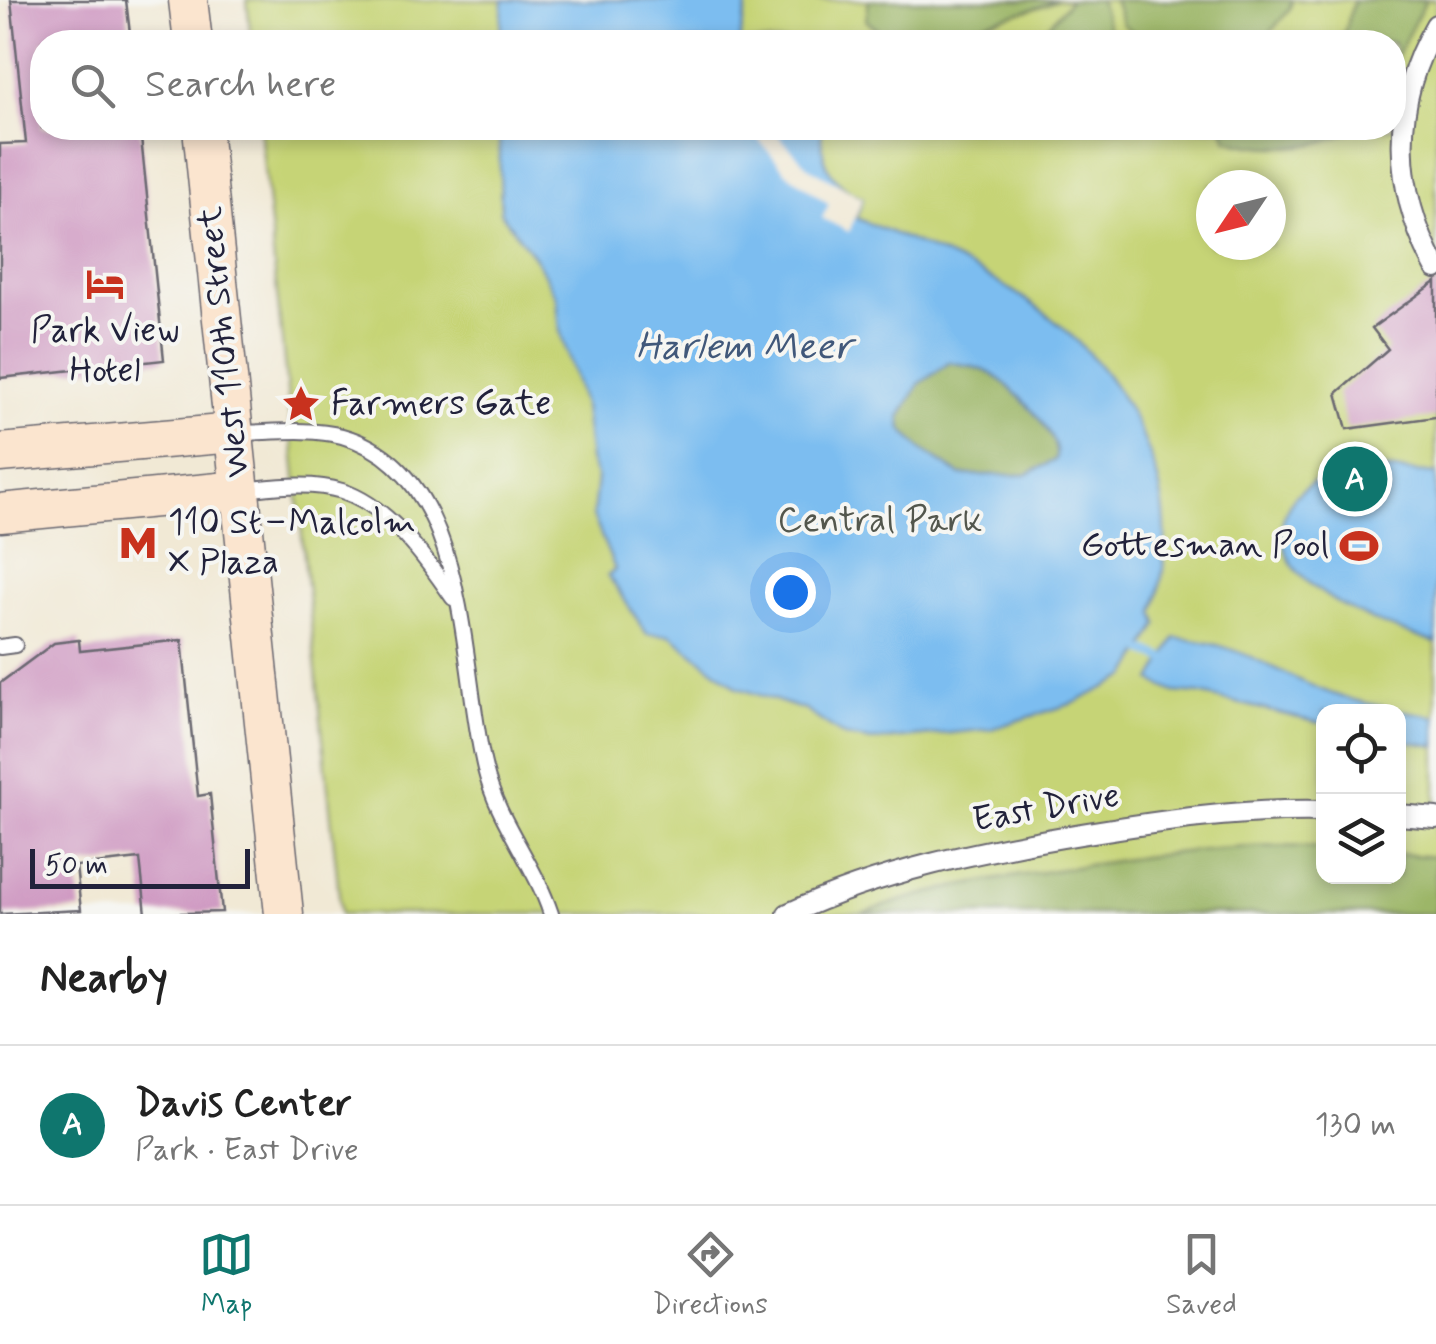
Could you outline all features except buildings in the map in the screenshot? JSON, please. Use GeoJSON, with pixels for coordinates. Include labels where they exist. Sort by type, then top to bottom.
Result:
{"type":"FeatureCollection","features":[{"type":"Feature","properties":{"kind":"main road"},"geometry":{"type":"LineString","coordinates":[[188,0],[192,30]]}},
{"type":"Feature","properties":{"kind":"main road","name":"West 110th Street"},"geometry":{"type":"LineString","coordinates":[[203,140],[284,914]]}},
{"type":"Feature","properties":{"kind":"main road"},"geometry":{"type":"LineString","coordinates":[[0,453],[234,433]]}},
{"type":"Feature","properties":{"kind":"main road"},"geometry":{"type":"LineString","coordinates":[[0,513],[240,490]]}},
{"type":"Feature","properties":{"kind":"street"},"geometry":{"type":"LineString","coordinates":[[1406,107],[1410,84],[1436,25]]}},
{"type":"Feature","properties":{"kind":"street"},"geometry":{"type":"LineString","coordinates":[[1401,140],[1405,193],[1436,268]]}},
{"type":"Feature","properties":{"kind":"street","name":"East Drive"},"geometry":{"type":"LineString","coordinates":[[788,914],[860,882],[1009,845],[1244,813],[1316,812]]}},
{"type":"Feature","properties":{"kind":"street"},"geometry":{"type":"LineString","coordinates":[[1406,816],[1436,818]]}},
{"type":"Feature","properties":{"kind":"lane"},"geometry":{"type":"LineString","coordinates":[[234,433],[342,436],[382,458],[417,492],[447,546],[484,764],[503,820],[532,866],[551,914]]}},
{"type":"Feature","properties":{"kind":"lane"},"geometry":{"type":"LineString","coordinates":[[240,490],[312,486],[358,498],[413,546],[456,602]]}},
{"type":"Feature","properties":{"kind":"green space","name":"Central Park"},"geometry":{"type":"Polygon","coordinates":[[[247,0],[1436,0],[1436,914],[341,914],[261,140],[1406,140],[1406,30],[250,30],[247,0]]]}},
{"type":"Feature","properties":{"kind":"green space"},"geometry":{"type":"Polygon","coordinates":[[[869,0],[1057,0],[964,30],[878,30],[866,20],[869,0]]]}},
{"type":"Feature","properties":{"kind":"green space"},"geometry":{"type":"Polygon","coordinates":[[[1070,0],[1100,0],[1109,30],[1045,30],[1070,0]]]}},
{"type":"Feature","properties":{"kind":"green space"},"geometry":{"type":"Polygon","coordinates":[[[1114,0],[1292,0],[1290,9],[1272,30],[1130,30],[1123,25],[1114,0]]]}},
{"type":"Feature","properties":{"kind":"green space"},"geometry":{"type":"Polygon","coordinates":[[[1354,0],[1426,0],[1406,38],[1406,30],[1345,30],[1354,0]]]}},
{"type":"Feature","properties":{"kind":"green space"},"geometry":{"type":"Polygon","coordinates":[[[1231,140],[1328,140],[1293,147],[1231,140]]]}},
{"type":"Feature","properties":{"kind":"green space"},"geometry":{"type":"Polygon","coordinates":[[[950,362],[985,371],[1010,388],[1044,425],[1056,450],[1055,460],[1026,475],[960,475],[920,448],[902,429],[900,417],[919,384],[950,362]]]}},
{"type":"Feature","properties":{"kind":"green space"},"geometry":{"type":"Polygon","coordinates":[[[1316,848],[1316,884],[1406,884],[1406,855],[1436,857],[1436,914],[862,914],[958,886],[1007,878],[1189,851],[1316,848]]]}},
{"type":"Feature","properties":{"kind":"water"},"geometry":{"type":"Polygon","coordinates":[[[503,0],[747,0],[742,30],[501,30],[503,0]]]}},
{"type":"Feature","properties":{"kind":"water","name":"Harlem Meer"},"geometry":{"type":"Polygon","coordinates":[[[499,140],[822,140],[829,170],[842,185],[863,198],[856,218],[943,255],[1022,297],[1089,353],[1117,390],[1150,456],[1165,522],[1164,566],[1154,612],[1158,624],[1128,676],[1074,703],[991,729],[872,741],[844,736],[805,710],[738,688],[670,635],[647,634],[608,575],[615,569],[593,516],[597,478],[590,460],[584,407],[560,331],[557,298],[536,259],[501,213],[499,140]],[[950,362],[919,384],[900,417],[902,429],[920,448],[960,475],[1026,475],[1055,460],[1052,439],[1022,399],[990,373],[950,362]]]}},
{"type":"Feature","properties":{"kind":"water","name":"Gottesman Pool"},"geometry":{"type":"Polygon","coordinates":[[[1395,470],[1436,474],[1436,643],[1370,619],[1324,594],[1297,570],[1283,540],[1286,510],[1308,486],[1343,473],[1395,470]]]}},
{"type":"Feature","properties":{"kind":"water"},"geometry":{"type":"Polygon","coordinates":[[[1175,638],[1223,646],[1314,687],[1369,704],[1316,704],[1316,722],[1200,694],[1174,692],[1152,681],[1175,638]]]}},
{"type":"Feature","properties":{"kind":"water"},"geometry":{"type":"Polygon","coordinates":[[[1406,711],[1436,717],[1436,746],[1406,741],[1406,711]]]}},
{"type":"Feature","properties":{"kind":"pier"},"geometry":{"type":"Polygon","coordinates":[[[759,140],[782,140],[808,167],[863,198],[849,232],[822,218],[829,204],[786,172],[759,140]]]}},
{"type":"Feature","properties":{"kind":"waterway"},"geometry":{"type":"LineString","coordinates":[[1145,651],[1172,661]]}},
{"type":"Feature","properties":{"kind":"place","name":"Park View Hotel"},"geometry":{"type":"Point","coordinates":[105,284]}},
{"type":"Feature","properties":{"kind":"place","name":"Farmers Gate"},"geometry":{"type":"Point","coordinates":[301,404]}},
{"type":"Feature","properties":{"kind":"place","name":"Davis Center"},"geometry":{"type":"Point","coordinates":[1355,479]}},
{"type":"Feature","properties":{"kind":"place","name":"110 St–Malcolm X Plaza"},"geometry":{"type":"Point","coordinates":[138,543]}},
{"type":"Feature","properties":{"kind":"place","name":"Gottesman Pool"},"geometry":{"type":"Point","coordinates":[1359,546]}}]}
